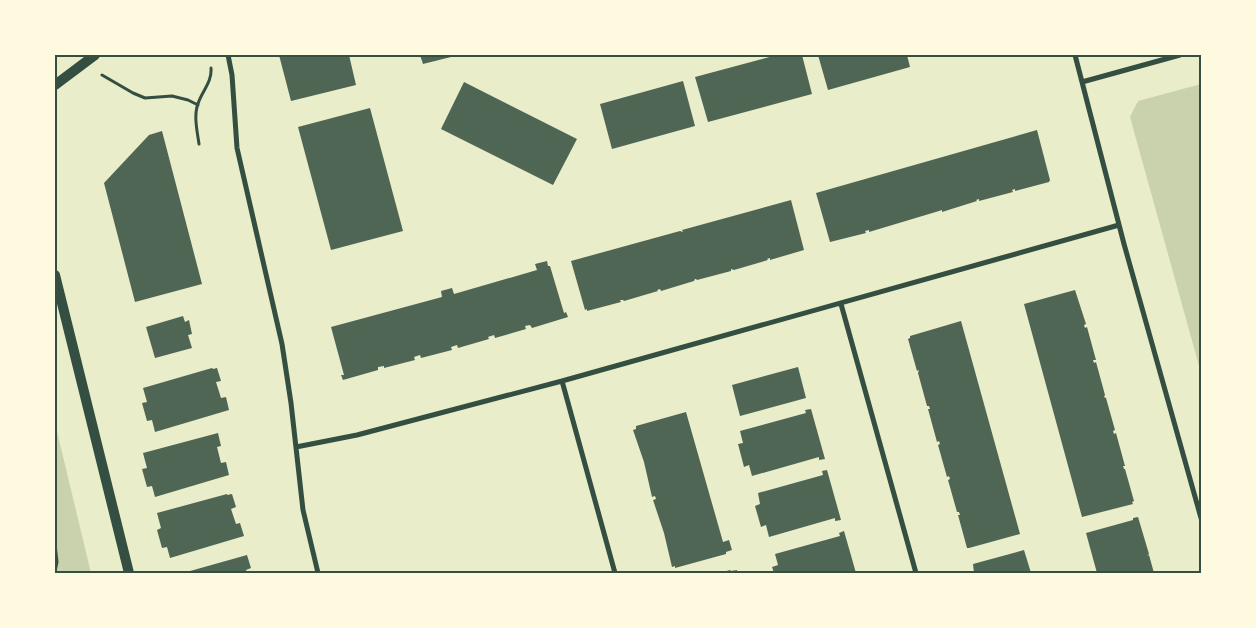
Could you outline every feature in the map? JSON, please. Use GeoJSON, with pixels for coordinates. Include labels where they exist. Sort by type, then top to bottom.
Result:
{"type":"FeatureCollection","features":[{"type":"Feature","properties":{"kind":"main road"},"geometry":{"type":"LineString","coordinates":[[55,85],[96,55]]}},
{"type":"Feature","properties":{"kind":"main road"},"geometry":{"type":"LineString","coordinates":[[55,275],[128,573]]}},
{"type":"Feature","properties":{"kind":"street"},"geometry":{"type":"LineString","coordinates":[[228,55],[233,89],[237,148],[277,320],[288,387],[303,510],[318,573]]}},
{"type":"Feature","properties":{"kind":"street"},"geometry":{"type":"LineString","coordinates":[[1075,55],[1119,225],[1201,518]]}},
{"type":"Feature","properties":{"kind":"street"},"geometry":{"type":"LineString","coordinates":[[1082,82],[1180,55]]}},
{"type":"Feature","properties":{"kind":"street"},"geometry":{"type":"LineString","coordinates":[[296,447],[357,435],[562,382],[1119,225]]}},
{"type":"Feature","properties":{"kind":"street"},"geometry":{"type":"LineString","coordinates":[[841,304],[916,573]]}},
{"type":"Feature","properties":{"kind":"street"},"geometry":{"type":"LineString","coordinates":[[562,382],[615,573]]}},
{"type":"Feature","properties":{"kind":"path"},"geometry":{"type":"LineString","coordinates":[[199,144],[196,126],[198,105],[210,79],[211,64]]}},
{"type":"Feature","properties":{"kind":"path"},"geometry":{"type":"LineString","coordinates":[[102,75],[145,98],[172,96],[198,105]]}},
{"type":"Feature","properties":{"kind":"path"},"geometry":{"type":"LineString","coordinates":[[55,544],[57,562],[55,572]]}},
{"type":"Feature","properties":{"kind":"green space"},"geometry":{"type":"Polygon","coordinates":[[[1201,84],[1201,373],[1130,117],[1138,101],[1201,84]]]}},
{"type":"Feature","properties":{"kind":"green space"},"geometry":{"type":"Polygon","coordinates":[[[55,423],[91,573],[55,573],[55,423]]]}},
{"type":"Feature","properties":{"kind":"building"},"geometry":{"type":"Polygon","coordinates":[[[279,55],[349,55],[356,85],[291,101],[279,55]]]}},
{"type":"Feature","properties":{"kind":"building"},"geometry":{"type":"Polygon","coordinates":[[[420,55],[455,55],[455,56],[423,64],[420,55]]]}},
{"type":"Feature","properties":{"kind":"building"},"geometry":{"type":"Polygon","coordinates":[[[777,55],[802,55],[812,94],[708,122],[695,77],[777,55]]]}},
{"type":"Feature","properties":{"kind":"building"},"geometry":{"type":"Polygon","coordinates":[[[818,55],[907,55],[910,67],[828,90],[818,55]]]}},
{"type":"Feature","properties":{"kind":"building"},"geometry":{"type":"Polygon","coordinates":[[[683,81],[695,126],[612,149],[600,104],[683,81]]]}},
{"type":"Feature","properties":{"kind":"building"},"geometry":{"type":"Polygon","coordinates":[[[464,82],[577,139],[553,185],[441,129],[464,82]]]}},
{"type":"Feature","properties":{"kind":"building"},"geometry":{"type":"Polygon","coordinates":[[[370,108],[403,231],[331,250],[298,127],[370,108]]]}},
{"type":"Feature","properties":{"kind":"building"},"geometry":{"type":"Polygon","coordinates":[[[1037,130],[1049,182],[1015,191],[1015,189],[1012,190],[1013,192],[979,201],[979,199],[942,212],[942,210],[830,242],[816,193],[1037,130]]]}},
{"type":"Feature","properties":{"kind":"building"},"geometry":{"type":"Polygon","coordinates":[[[162,131],[202,284],[135,302],[104,183],[149,135],[162,131]]]}},
{"type":"Feature","properties":{"kind":"building"},"geometry":{"type":"Polygon","coordinates":[[[791,200],[804,250],[770,260],[770,258],[734,270],[731,269],[731,271],[695,279],[694,281],[661,291],[660,289],[624,301],[620,300],[621,302],[585,310],[571,261],[680,231],[683,232],[682,230],[791,200]]]}},
{"type":"Feature","properties":{"kind":"building"},"geometry":{"type":"Polygon","coordinates":[[[547,261],[564,313],[566,312],[568,317],[532,328],[530,325],[525,326],[526,329],[495,338],[494,335],[488,337],[489,339],[458,348],[457,345],[451,347],[452,350],[421,358],[420,355],[414,357],[415,360],[384,368],[384,366],[378,367],[378,370],[343,380],[341,375],[344,375],[331,327],[442,297],[441,291],[452,288],[454,294],[537,270],[535,264],[547,261]]]}},
{"type":"Feature","properties":{"kind":"building"},"geometry":{"type":"Polygon","coordinates":[[[1075,290],[1086,324],[1084,325],[1085,328],[1087,327],[1096,360],[1093,360],[1094,363],[1096,362],[1104,397],[1106,398],[1115,430],[1113,431],[1114,434],[1116,433],[1125,466],[1123,466],[1134,501],[1132,502],[1133,504],[1082,517],[1024,304],[1075,290]]]}},
{"type":"Feature","properties":{"kind":"building"},"geometry":{"type":"Polygon","coordinates":[[[183,316],[185,322],[189,320],[192,334],[188,335],[192,348],[155,358],[146,327],[183,316]]]}},
{"type":"Feature","properties":{"kind":"building"},"geometry":{"type":"Polygon","coordinates":[[[961,321],[1020,534],[969,548],[967,548],[958,515],[960,515],[957,512],[948,480],[950,479],[949,476],[947,477],[938,445],[940,444],[939,441],[937,442],[928,409],[930,409],[927,406],[918,373],[919,370],[917,371],[908,339],[910,336],[961,321]]]}},
{"type":"Feature","properties":{"kind":"building"},"geometry":{"type":"Polygon","coordinates":[[[798,367],[806,398],[740,416],[732,385],[798,367]]]}},
{"type":"Feature","properties":{"kind":"building"},"geometry":{"type":"Polygon","coordinates":[[[217,368],[221,381],[216,382],[221,398],[226,397],[229,410],[155,432],[152,420],[147,421],[142,403],[147,402],[143,388],[217,368]]]}},
{"type":"Feature","properties":{"kind":"building"},"geometry":{"type":"Polygon","coordinates":[[[811,409],[825,459],[819,460],[819,457],[752,476],[749,465],[744,467],[738,444],[743,443],[740,431],[806,413],[805,410],[811,409]]]}},
{"type":"Feature","properties":{"kind":"building"},"geometry":{"type":"Polygon","coordinates":[[[686,412],[723,542],[729,540],[732,550],[726,552],[726,554],[675,568],[675,566],[672,567],[664,533],[653,500],[656,499],[655,496],[652,497],[644,462],[633,430],[636,429],[636,426],[686,412]]]}},
{"type":"Feature","properties":{"kind":"building"},"geometry":{"type":"Polygon","coordinates":[[[218,433],[221,446],[217,447],[221,463],[226,462],[229,475],[155,497],[152,486],[147,487],[142,469],[147,468],[143,453],[218,433]]]}},
{"type":"Feature","properties":{"kind":"building"},"geometry":{"type":"Polygon","coordinates":[[[827,470],[841,520],[835,521],[835,518],[769,537],[766,525],[761,527],[755,506],[760,504],[758,493],[823,475],[822,471],[827,470]]]}},
{"type":"Feature","properties":{"kind":"building"},"geometry":{"type":"Polygon","coordinates":[[[232,494],[236,507],[231,509],[236,524],[240,523],[244,536],[170,558],[167,547],[162,548],[157,530],[161,528],[157,513],[232,494]]]}},
{"type":"Feature","properties":{"kind":"building"},"geometry":{"type":"Polygon","coordinates":[[[1138,517],[1149,554],[1147,556],[1149,555],[1154,573],[1097,573],[1086,533],[1138,517]]]}},
{"type":"Feature","properties":{"kind":"building"},"geometry":{"type":"Polygon","coordinates":[[[844,531],[856,573],[774,573],[772,567],[778,565],[775,554],[840,536],[839,533],[844,531]]]}},
{"type":"Feature","properties":{"kind":"building"},"geometry":{"type":"Polygon","coordinates":[[[1024,550],[1031,573],[974,573],[973,564],[1024,550]]]}},
{"type":"Feature","properties":{"kind":"building"},"geometry":{"type":"Polygon","coordinates":[[[247,555],[251,568],[246,570],[247,573],[183,573],[247,555]]]}},
{"type":"Feature","properties":{"kind":"building"},"geometry":{"type":"Polygon","coordinates":[[[737,570],[737,573],[720,573],[737,570]]]}}]}
